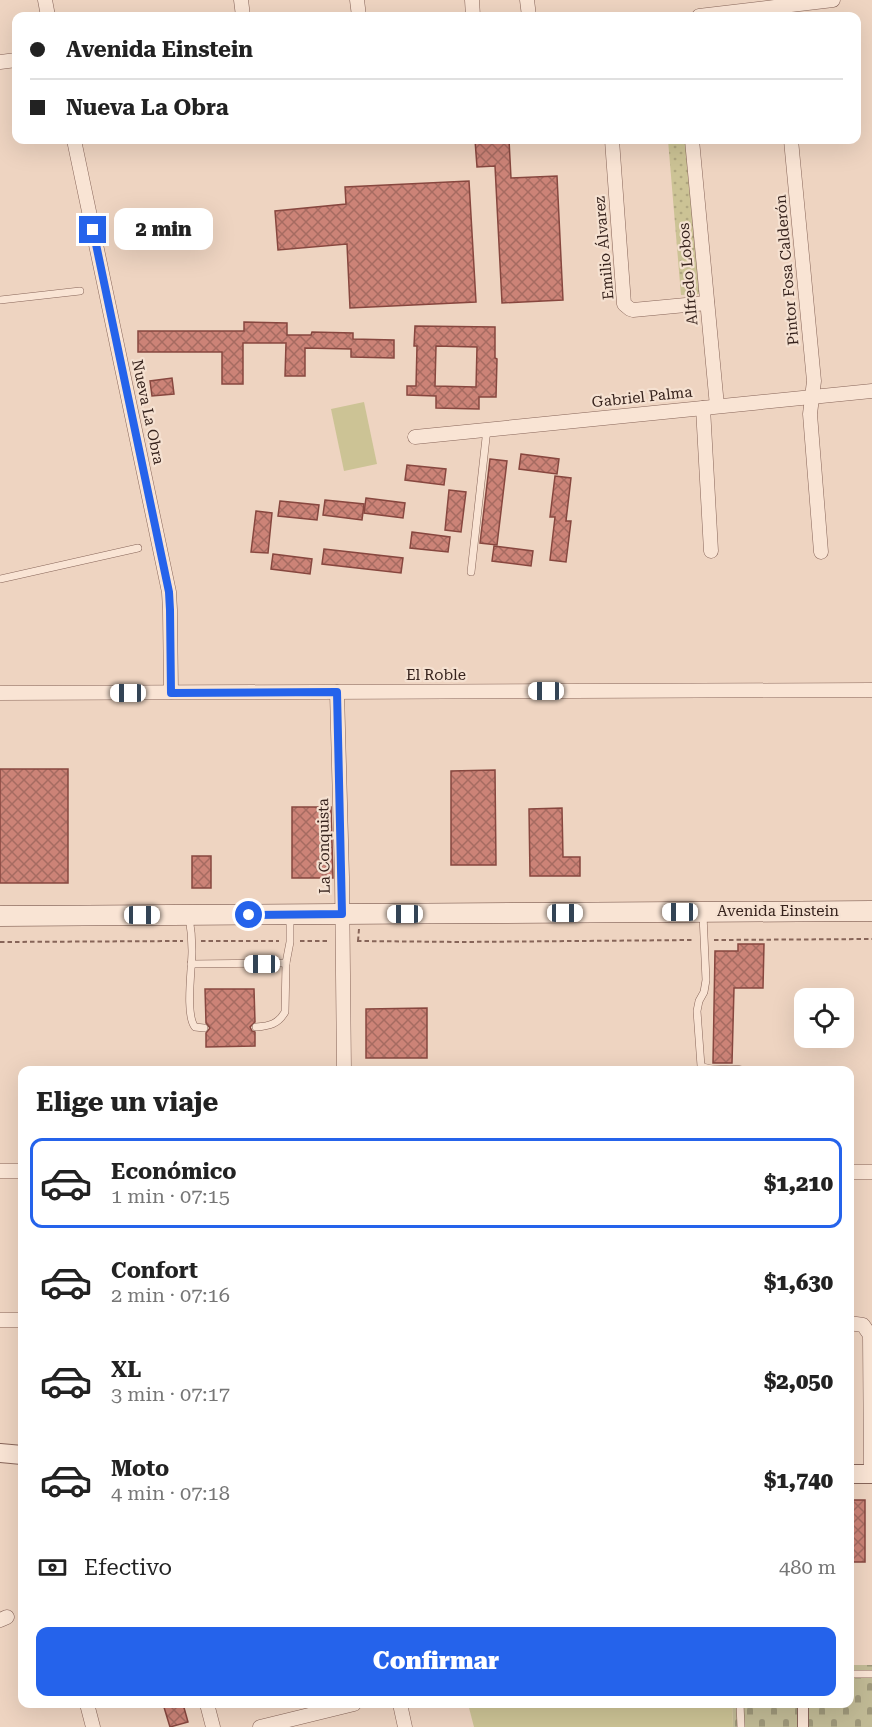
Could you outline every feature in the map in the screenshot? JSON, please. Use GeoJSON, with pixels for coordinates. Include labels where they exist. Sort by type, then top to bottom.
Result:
{"type":"FeatureCollection","features":[{"type":"Feature","properties":{"kind":"main road","name":"Avenida Einstein"},"geometry":{"type":"LineString","coordinates":[[0,916],[872,911]]}},
{"type":"Feature","properties":{"kind":"street"},"geometry":{"type":"LineString","coordinates":[[716,12],[745,5],[779,12],[833,0]]}},
{"type":"Feature","properties":{"kind":"street","name":"Nueva La Obra"},"geometry":{"type":"LineString","coordinates":[[75,144],[169,592],[171,693]]}},
{"type":"Feature","properties":{"kind":"street","name":"Emilio Álvarez"},"geometry":{"type":"LineString","coordinates":[[612,144],[624,304],[633,310],[707,303]]}},
{"type":"Feature","properties":{"kind":"street","name":"Alfredo Lobos"},"geometry":{"type":"LineString","coordinates":[[692,144],[707,303],[711,551]]}},
{"type":"Feature","properties":{"kind":"street","name":"Pintor Fosa Calderón"},"geometry":{"type":"LineString","coordinates":[[791,144],[814,381],[810,414],[820,552]]}},
{"type":"Feature","properties":{"kind":"street","name":"Gabriel Palma"},"geometry":{"type":"LineString","coordinates":[[415,436],[872,391]]}},
{"type":"Feature","properties":{"kind":"street","name":"El Roble"},"geometry":{"type":"LineString","coordinates":[[0,693],[872,690]]}},
{"type":"Feature","properties":{"kind":"street","name":"La Conquista"},"geometry":{"type":"LineString","coordinates":[[337,692],[344,1066]]}},
{"type":"Feature","properties":{"kind":"street"},"geometry":{"type":"LineString","coordinates":[[0,1171],[18,1171]]}},
{"type":"Feature","properties":{"kind":"street"},"geometry":{"type":"LineString","coordinates":[[854,1172],[872,1172]]}},
{"type":"Feature","properties":{"kind":"street"},"geometry":{"type":"LineString","coordinates":[[0,1320],[18,1320]]}},
{"type":"Feature","properties":{"kind":"street"},"geometry":{"type":"LineString","coordinates":[[854,1324],[863,1325],[870,1335],[871,1474],[854,1474]]}},
{"type":"Feature","properties":{"kind":"street"},"geometry":{"type":"LineString","coordinates":[[0,1453],[18,1455]]}},
{"type":"Feature","properties":{"kind":"street"},"geometry":{"type":"LineString","coordinates":[[88,1708],[93,1727]]}},
{"type":"Feature","properties":{"kind":"street"},"geometry":{"type":"LineString","coordinates":[[208,1708],[213,1727]]}},
{"type":"Feature","properties":{"kind":"street"},"geometry":{"type":"LineString","coordinates":[[260,1727],[314,1721],[345,1708]]}},
{"type":"Feature","properties":{"kind":"street"},"geometry":{"type":"LineString","coordinates":[[401,1708],[405,1727]]}},
{"type":"Feature","properties":{"kind":"street"},"geometry":{"type":"LineString","coordinates":[[803,1708],[803,1727]]}},
{"type":"Feature","properties":{"kind":"lane"},"geometry":{"type":"LineString","coordinates":[[0,300],[80,291]]}},
{"type":"Feature","properties":{"kind":"lane"},"geometry":{"type":"LineString","coordinates":[[471,572],[488,429]]}},
{"type":"Feature","properties":{"kind":"lane"},"geometry":{"type":"LineString","coordinates":[[0,579],[138,548]]}},
{"type":"Feature","properties":{"kind":"lane"},"geometry":{"type":"LineString","coordinates":[[701,1066],[697,1011],[704,992],[705,980],[702,912]]}},
{"type":"Feature","properties":{"kind":"lane"},"geometry":{"type":"LineString","coordinates":[[256,1027],[274,1024],[285,1012],[290,914]]}},
{"type":"Feature","properties":{"kind":"lane"},"geometry":{"type":"LineString","coordinates":[[189,915],[193,953],[191,1018],[195,1027],[204,1028]]}},
{"type":"Feature","properties":{"kind":"lane"},"geometry":{"type":"LineString","coordinates":[[191,964],[286,963]]}},
{"type":"Feature","properties":{"kind":"lane"},"geometry":{"type":"LineString","coordinates":[[854,1674],[872,1674]]}},
{"type":"Feature","properties":{"kind":"lane"},"geometry":{"type":"LineString","coordinates":[[740,1708],[741,1727]]}},
{"type":"Feature","properties":{"kind":"path"},"geometry":{"type":"LineString","coordinates":[[0,942],[872,939]]}},
{"type":"Feature","properties":{"kind":"shaded area"},"geometry":{"type":"Polygon","coordinates":[[[668,144],[685,144],[700,294],[681,295],[668,144]]]}},
{"type":"Feature","properties":{"kind":"shaded area"},"geometry":{"type":"Polygon","coordinates":[[[364,402],[377,464],[344,471],[331,409],[364,402]]]}},
{"type":"Feature","properties":{"kind":"shaded area"},"geometry":{"type":"Polygon","coordinates":[[[469,1708],[732,1708],[733,1727],[474,1727],[469,1708]]]}},
{"type":"Feature","properties":{"kind":"green space"},"geometry":{"type":"Polygon","coordinates":[[[854,1665],[872,1665],[872,1727],[733,1727],[732,1708],[854,1708],[854,1665]]]}},
{"type":"Feature","properties":{"kind":"building"},"geometry":{"type":"Polygon","coordinates":[[[475,144],[509,144],[511,178],[557,176],[563,300],[502,303],[495,166],[477,167],[475,144]]]}},
{"type":"Feature","properties":{"kind":"building"},"geometry":{"type":"Polygon","coordinates":[[[469,181],[476,302],[350,308],[347,244],[278,250],[275,211],[346,204],[345,187],[469,181]]]}},
{"type":"Feature","properties":{"kind":"building"},"geometry":{"type":"Polygon","coordinates":[[[244,322],[287,323],[287,335],[311,335],[312,332],[353,333],[353,339],[394,340],[394,358],[351,357],[351,349],[305,348],[305,376],[285,376],[286,343],[243,343],[243,384],[222,384],[222,352],[138,352],[138,331],[244,331],[244,322]]]}},
{"type":"Feature","properties":{"kind":"building"},"geometry":{"type":"Polygon","coordinates":[[[415,326],[495,327],[496,397],[479,397],[479,409],[436,408],[436,396],[407,395],[407,386],[416,386],[417,346],[414,346],[415,326]],[[436,346],[435,386],[476,387],[477,347],[436,346]]]}},
{"type":"Feature","properties":{"kind":"building"},"geometry":{"type":"Polygon","coordinates":[[[172,378],[174,394],[152,396],[150,381],[172,378]]]}},
{"type":"Feature","properties":{"kind":"building"},"geometry":{"type":"Polygon","coordinates":[[[521,454],[559,459],[557,474],[519,469],[521,454]]]}},
{"type":"Feature","properties":{"kind":"building"},"geometry":{"type":"Polygon","coordinates":[[[490,459],[507,461],[497,545],[480,543],[490,459]]]}},
{"type":"Feature","properties":{"kind":"building"},"geometry":{"type":"Polygon","coordinates":[[[407,465],[446,469],[444,485],[405,480],[407,465]]]}},
{"type":"Feature","properties":{"kind":"building"},"geometry":{"type":"Polygon","coordinates":[[[555,476],[571,478],[566,521],[571,521],[566,562],[550,560],[555,517],[550,517],[555,476]]]}},
{"type":"Feature","properties":{"kind":"building"},"geometry":{"type":"Polygon","coordinates":[[[449,490],[466,492],[461,532],[445,530],[449,490]]]}},
{"type":"Feature","properties":{"kind":"building"},"geometry":{"type":"Polygon","coordinates":[[[366,498],[405,503],[403,518],[364,513],[366,498]]]}},
{"type":"Feature","properties":{"kind":"building"},"geometry":{"type":"Polygon","coordinates":[[[325,500],[364,504],[362,520],[323,515],[325,500]]]}},
{"type":"Feature","properties":{"kind":"building"},"geometry":{"type":"Polygon","coordinates":[[[280,501],[319,505],[317,520],[278,516],[280,501]]]}},
{"type":"Feature","properties":{"kind":"building"},"geometry":{"type":"Polygon","coordinates":[[[256,511],[272,513],[268,553],[251,552],[256,511]]]}},
{"type":"Feature","properties":{"kind":"building"},"geometry":{"type":"Polygon","coordinates":[[[412,532],[450,537],[448,552],[410,548],[412,532]]]}},
{"type":"Feature","properties":{"kind":"building"},"geometry":{"type":"Polygon","coordinates":[[[494,546],[533,551],[531,566],[492,561],[494,546]]]}},
{"type":"Feature","properties":{"kind":"building"},"geometry":{"type":"Polygon","coordinates":[[[324,549],[403,558],[401,573],[322,564],[324,549]]]}},
{"type":"Feature","properties":{"kind":"building"},"geometry":{"type":"Polygon","coordinates":[[[273,554],[312,559],[310,574],[271,569],[273,554]]]}},
{"type":"Feature","properties":{"kind":"building"},"geometry":{"type":"Polygon","coordinates":[[[0,769],[68,769],[68,883],[0,883],[0,769]]]}},
{"type":"Feature","properties":{"kind":"building"},"geometry":{"type":"Polygon","coordinates":[[[495,770],[496,865],[451,865],[451,771],[495,770]]]}},
{"type":"Feature","properties":{"kind":"building"},"geometry":{"type":"Polygon","coordinates":[[[292,807],[331,807],[333,878],[292,878],[292,807]]]}},
{"type":"Feature","properties":{"kind":"building"},"geometry":{"type":"Polygon","coordinates":[[[562,808],[563,857],[580,857],[580,876],[530,876],[529,809],[562,808]]]}},
{"type":"Feature","properties":{"kind":"building"},"geometry":{"type":"Polygon","coordinates":[[[192,856],[211,856],[211,888],[192,888],[192,856]]]}},
{"type":"Feature","properties":{"kind":"building"},"geometry":{"type":"Polygon","coordinates":[[[738,944],[764,944],[763,988],[734,988],[732,1063],[713,1063],[715,951],[738,951],[738,944]]]}},
{"type":"Feature","properties":{"kind":"building"},"geometry":{"type":"Polygon","coordinates":[[[205,989],[254,989],[255,1022],[250,1027],[255,1032],[255,1046],[206,1047],[206,1033],[210,1028],[206,1023],[205,989]]]}},
{"type":"Feature","properties":{"kind":"building"},"geometry":{"type":"Polygon","coordinates":[[[427,1008],[427,1058],[366,1058],[366,1009],[427,1008]]]}},
{"type":"Feature","properties":{"kind":"building"},"geometry":{"type":"Polygon","coordinates":[[[854,1500],[865,1500],[865,1562],[854,1562],[854,1500]]]}},
{"type":"Feature","properties":{"kind":"building"},"geometry":{"type":"Polygon","coordinates":[[[164,1708],[184,1708],[188,1722],[170,1727],[164,1708]]]}},
{"type":"Feature","properties":{"kind":"route"},"geometry":{"type":"LineString","coordinates":[[93,230],[169,592],[171,693],[337,692],[342,914],[249,915]]}}]}
